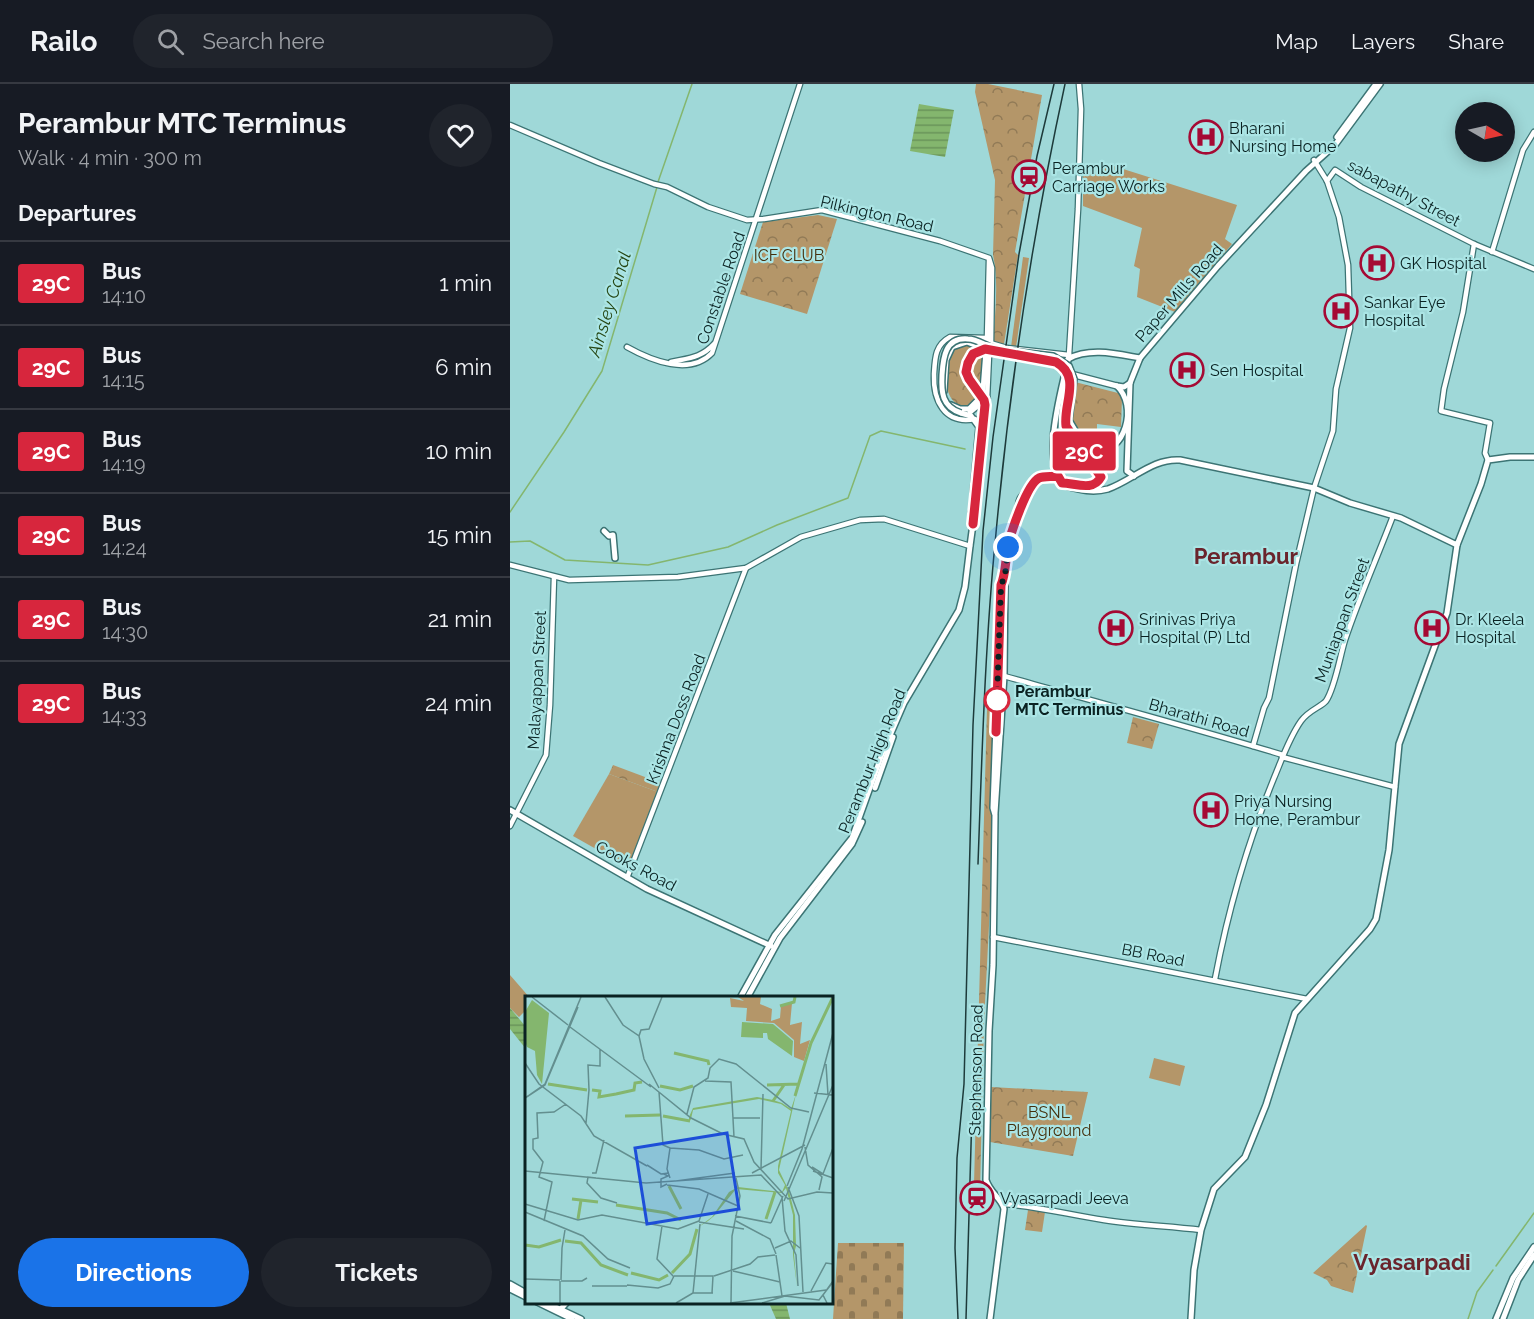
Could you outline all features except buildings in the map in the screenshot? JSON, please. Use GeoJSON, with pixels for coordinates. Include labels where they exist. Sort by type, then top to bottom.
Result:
{"type":"FeatureCollection","features":[{"type":"Feature","properties":{"kind":"main road","name":"Paper Mills Road"},"geometry":{"type":"LineString","coordinates":[[1059,366],[1068,357],[1082,353],[1095,352],[1140,358],[1197,290],[1332,142],[1376,84]]}},
{"type":"Feature","properties":{"kind":"main road","name":"Paper Mills Road"},"geometry":{"type":"LineString","coordinates":[[1315,161],[1333,147],[1380,84]]}},
{"type":"Feature","properties":{"kind":"main road"},"geometry":{"type":"LineString","coordinates":[[964,412],[974,405],[983,390],[987,338]]}},
{"type":"Feature","properties":{"kind":"main road"},"geometry":{"type":"LineString","coordinates":[[985,421],[975,420],[947,404],[941,390],[944,354],[954,342],[970,339],[992,348],[1053,356],[1069,366],[1074,379],[1069,417],[1072,428],[1094,453],[1103,453],[1112,448],[1121,439],[1124,431],[1126,399],[1117,386]]}},
{"type":"Feature","properties":{"kind":"main road"},"geometry":{"type":"LineString","coordinates":[[987,352],[974,343],[964,342],[952,347],[947,356],[945,396],[953,407],[964,412],[975,410],[987,398]]}},
{"type":"Feature","properties":{"kind":"main road"},"geometry":{"type":"LineString","coordinates":[[973,521],[985,405],[969,379],[966,369],[973,354],[987,352],[1056,362],[1065,369],[1070,381],[1066,426],[1101,475],[1101,480],[1096,484],[1086,486],[1062,483]]}},
{"type":"Feature","properties":{"kind":"main road"},"geometry":{"type":"LineString","coordinates":[[1068,357],[1068,372],[1052,443],[1057,475],[1066,486],[1099,492],[1120,484],[1159,462],[1170,459],[1314,488],[1349,502],[1401,518],[1456,545]]}},
{"type":"Feature","properties":{"kind":"main road"},"geometry":{"type":"LineString","coordinates":[[1134,476],[1127,471],[1130,383],[1140,358]]}},
{"type":"Feature","properties":{"kind":"main road"},"geometry":{"type":"LineString","coordinates":[[1068,372],[1117,386],[1124,387],[1130,383]]}},
{"type":"Feature","properties":{"kind":"main road"},"geometry":{"type":"LineString","coordinates":[[1057,475],[1055,443],[1066,389],[1070,382],[1078,376]]}},
{"type":"Feature","properties":{"kind":"main road","name":"Perambur High Road"},"geometry":{"type":"LineString","coordinates":[[770,948],[852,838],[882,754],[904,703],[959,610],[965,586],[973,521],[971,520],[978,427],[975,420]]}},
{"type":"Feature","properties":{"kind":"main road"},"geometry":{"type":"LineString","coordinates":[[1191,1319],[1194,1270],[1201,1230],[1214,1189],[1245,1156],[1266,1105],[1294,1014],[1370,929],[1376,919],[1389,850],[1399,744],[1447,614],[1456,545],[1477,495],[1488,460],[1534,457]]}},
{"type":"Feature","properties":{"kind":"main road"},"geometry":{"type":"LineString","coordinates":[[995,815],[1004,676],[1005,576],[1008,547],[1020,511],[1018,504],[1020,498],[1038,478],[1057,475]]}},
{"type":"Feature","properties":{"kind":"main road"},"geometry":{"type":"LineString","coordinates":[[604,531],[609,536],[613,535],[615,558]]}},
{"type":"Feature","properties":{"kind":"main road"},"geometry":{"type":"LineString","coordinates":[[995,815],[993,808],[1001,585],[1005,576]]}},
{"type":"Feature","properties":{"kind":"main road","name":"Cooks Road"},"geometry":{"type":"LineString","coordinates":[[512,812],[627,878],[770,948]]}},
{"type":"Feature","properties":{"kind":"main road","name":"Stephenson Road"},"geometry":{"type":"LineString","coordinates":[[995,815],[986,1180],[992,1194],[1003,1204]]}},
{"type":"Feature","properties":{"kind":"main road"},"geometry":{"type":"LineString","coordinates":[[741,996],[770,948]]}},
{"type":"Feature","properties":{"kind":"main road"},"geometry":{"type":"LineString","coordinates":[[748,996],[770,948]]}},
{"type":"Feature","properties":{"kind":"main road"},"geometry":{"type":"LineString","coordinates":[[990,1319],[1003,1204]]}},
{"type":"Feature","properties":{"kind":"main road"},"geometry":{"type":"LineString","coordinates":[[1496,1319],[1513,1278],[1534,1247]]}},
{"type":"Feature","properties":{"kind":"main road"},"geometry":{"type":"LineString","coordinates":[[1503,1319],[1518,1280],[1534,1255]]}},
{"type":"Feature","properties":{"kind":"main road"},"geometry":{"type":"LineString","coordinates":[[510,1286],[525,1294]]}},
{"type":"Feature","properties":{"kind":"main road"},"geometry":{"type":"LineString","coordinates":[[543,1304],[581,1319]]}},
{"type":"Feature","properties":{"kind":"main road"},"geometry":{"type":"LineString","coordinates":[[557,1309],[572,1319]]}},
{"type":"Feature","properties":{"kind":"street","name":"Constable Road"},"geometry":{"type":"LineString","coordinates":[[671,362],[692,365],[712,353],[800,84]]}},
{"type":"Feature","properties":{"kind":"street"},"geometry":{"type":"LineString","coordinates":[[989,258],[987,338],[991,344],[1068,357],[1078,209],[1081,109],[1079,84]]}},
{"type":"Feature","properties":{"kind":"street","name":"Pilkington Road"},"geometry":{"type":"LineString","coordinates":[[510,125],[735,217],[756,220],[822,210],[939,241],[989,258]]}},
{"type":"Feature","properties":{"kind":"street"},"geometry":{"type":"LineString","coordinates":[[1492,252],[1523,150],[1534,132]]}},
{"type":"Feature","properties":{"kind":"street"},"geometry":{"type":"LineString","coordinates":[[1253,746],[1269,698],[1294,572],[1314,488],[1333,431],[1336,389],[1350,321],[1348,266],[1339,218],[1327,181],[1315,161]]}},
{"type":"Feature","properties":{"kind":"street","name":"sabapathy Street"},"geometry":{"type":"LineString","coordinates":[[1327,181],[1335,170],[1361,187],[1473,244]]}},
{"type":"Feature","properties":{"kind":"street","name":"Constable Road"},"geometry":{"type":"LineString","coordinates":[[759,208],[764,219]]}},
{"type":"Feature","properties":{"kind":"street"},"geometry":{"type":"LineString","coordinates":[[1488,460],[1485,453],[1490,423],[1442,411],[1445,387],[1463,312],[1473,244],[1534,269]]}},
{"type":"Feature","properties":{"kind":"street"},"geometry":{"type":"LineString","coordinates":[[989,258],[992,268],[991,344]]}},
{"type":"Feature","properties":{"kind":"street"},"geometry":{"type":"LineString","coordinates":[[975,420],[951,416],[938,403],[934,387],[935,358],[939,346],[950,337],[987,338]]}},
{"type":"Feature","properties":{"kind":"street"},"geometry":{"type":"LineString","coordinates":[[627,347],[654,360],[671,362],[696,358],[706,353],[718,340]]}},
{"type":"Feature","properties":{"kind":"street"},"geometry":{"type":"LineString","coordinates":[[973,521],[975,520],[987,398],[987,352],[1059,366],[1068,372]]}},
{"type":"Feature","properties":{"kind":"street","name":"Muniappan Street"},"geometry":{"type":"LineString","coordinates":[[1282,756],[1300,721],[1311,710],[1325,702],[1346,638],[1393,516]]}},
{"type":"Feature","properties":{"kind":"street"},"geometry":{"type":"LineString","coordinates":[[510,565],[569,580],[678,578],[746,568],[801,537],[860,520],[888,519],[970,546]]}},
{"type":"Feature","properties":{"kind":"street","name":"Krishna Doss Road"},"geometry":{"type":"LineString","coordinates":[[627,878],[746,568]]}},
{"type":"Feature","properties":{"kind":"street","name":"Malayappan Street"},"geometry":{"type":"LineString","coordinates":[[510,826],[512,812],[546,755],[554,577]]}},
{"type":"Feature","properties":{"kind":"street","name":"Bharathi Road"},"geometry":{"type":"LineString","coordinates":[[1004,676],[1074,697],[1187,726],[1395,788]]}},
{"type":"Feature","properties":{"kind":"street"},"geometry":{"type":"LineString","coordinates":[[1215,979],[1240,870],[1256,820],[1282,756]]}},
{"type":"Feature","properties":{"kind":"street","name":"BB Road"},"geometry":{"type":"LineString","coordinates":[[993,937],[1307,999]]}},
{"type":"Feature","properties":{"kind":"street"},"geometry":{"type":"LineString","coordinates":[[1003,1204],[1110,1221],[1201,1230]]}},
{"type":"Feature","properties":{"kind":"green space"},"geometry":{"type":"Polygon","coordinates":[[[976,84],[988,84],[1042,95],[1015,252],[1018,255],[1004,344],[993,343],[996,288],[993,255],[995,180],[975,92],[976,84]]]}},
{"type":"Feature","properties":{"kind":"green space"},"geometry":{"type":"Polygon","coordinates":[[[1101,162],[1237,205],[1225,239],[1232,244],[1175,312],[1137,297],[1140,269],[1134,266],[1142,228],[1083,206],[1083,168],[1099,168],[1101,162]]]}},
{"type":"Feature","properties":{"kind":"green space","name":"ICF CLUB"},"geometry":{"type":"Polygon","coordinates":[[[818,215],[837,219],[807,314],[740,294],[763,222],[818,215]]]}},
{"type":"Feature","properties":{"kind":"green space"},"geometry":{"type":"Polygon","coordinates":[[[1023,257],[1029,258],[1016,347],[1011,347],[1023,257]]]}},
{"type":"Feature","properties":{"kind":"green space"},"geometry":{"type":"Polygon","coordinates":[[[958,344],[970,344],[983,350],[979,389],[967,408],[952,400],[947,385],[950,350],[958,344]]]}},
{"type":"Feature","properties":{"kind":"green space"},"geometry":{"type":"Polygon","coordinates":[[[1075,382],[1118,393],[1122,398],[1121,427],[1097,424],[1097,432],[1075,430],[1072,414],[1075,382]]]}},
{"type":"Feature","properties":{"kind":"green space"},"geometry":{"type":"Polygon","coordinates":[[[987,708],[994,708],[980,1191],[977,1190],[977,1184],[974,1184],[987,708]]]}},
{"type":"Feature","properties":{"kind":"green space"},"geometry":{"type":"Polygon","coordinates":[[[1133,717],[1159,724],[1152,749],[1127,743],[1133,717]]]}},
{"type":"Feature","properties":{"kind":"green space"},"geometry":{"type":"Polygon","coordinates":[[[613,765],[661,783],[658,792],[609,774],[613,765]]]}},
{"type":"Feature","properties":{"kind":"green space"},"geometry":{"type":"Polygon","coordinates":[[[609,774],[658,792],[628,867],[573,836],[609,774]]]}},
{"type":"Feature","properties":{"kind":"green space"},"geometry":{"type":"Polygon","coordinates":[[[510,975],[528,996],[525,996],[525,1011],[519,1017],[510,1008],[510,975]]]}},
{"type":"Feature","properties":{"kind":"green space"},"geometry":{"type":"Polygon","coordinates":[[[1154,1058],[1185,1066],[1180,1086],[1149,1078],[1154,1058]]]}},
{"type":"Feature","properties":{"kind":"green space","name":"BSNL Playground"},"geometry":{"type":"Polygon","coordinates":[[[991,1087],[1088,1092],[1073,1156],[990,1142],[991,1087]]]}},
{"type":"Feature","properties":{"kind":"green space"},"geometry":{"type":"Polygon","coordinates":[[[1028,1210],[1045,1212],[1042,1232],[1025,1230],[1028,1210]]]}},
{"type":"Feature","properties":{"kind":"green space"},"geometry":{"type":"Polygon","coordinates":[[[1366,1225],[1353,1293],[1331,1286],[1327,1280],[1313,1273],[1366,1225]]]}},
{"type":"Feature","properties":{"kind":"green space"},"geometry":{"type":"Polygon","coordinates":[[[838,1243],[904,1243],[903,1319],[833,1319],[838,1243]]]}},
{"type":"Feature","properties":{"kind":"shaded area"},"geometry":{"type":"Polygon","coordinates":[[[919,104],[954,110],[945,157],[910,151],[919,104]]]}},
{"type":"Feature","properties":{"kind":"shaded area"},"geometry":{"type":"Polygon","coordinates":[[[510,1008],[525,1026],[525,1048],[510,1029],[510,1008]]]}},
{"type":"Feature","properties":{"kind":"shaded area"},"geometry":{"type":"Polygon","coordinates":[[[769,1304],[786,1304],[790,1319],[776,1319],[769,1304]]]}},
{"type":"Feature","properties":{"kind":"waterway","name":"Ainsley Canal"},"geometry":{"type":"LineString","coordinates":[[658,182],[692,84]]}},
{"type":"Feature","properties":{"kind":"waterway","name":"Ainsley Canal"},"geometry":{"type":"LineString","coordinates":[[510,512],[602,371],[657,187]]}},
{"type":"Feature","properties":{"kind":"waterway"},"geometry":{"type":"LineString","coordinates":[[510,542],[530,541],[565,560],[648,565],[728,547],[777,525],[848,498],[870,436],[881,431],[965,449]]}},
{"type":"Feature","properties":{"kind":"waterway"},"geometry":{"type":"LineString","coordinates":[[1496,1266],[1534,1213]]}},
{"type":"Feature","properties":{"kind":"waterway"},"geometry":{"type":"LineString","coordinates":[[1468,1319],[1477,1292],[1493,1270]]}},
{"type":"Feature","properties":{"kind":"railway"},"geometry":{"type":"LineString","coordinates":[[958,1319],[955,1248],[957,1158],[964,1084],[973,725],[983,531],[993,437],[1019,254],[1037,156],[1054,84]]}},
{"type":"Feature","properties":{"kind":"railway"},"geometry":{"type":"LineString","coordinates":[[978,864],[992,574],[1002,476],[1033,251],[1065,84]]}},
{"type":"Feature","properties":{"kind":"railway"},"geometry":{"type":"LineString","coordinates":[[966,1319],[973,1077]]}},
{"type":"Feature","properties":{"kind":"bus line","name":"29C"},"geometry":{"type":"LineString","coordinates":[[973,524],[985,405],[967,376],[966,369],[969,360],[973,354],[985,349],[1060,364],[1070,381],[1066,426],[1101,475],[1101,480],[1091,486],[1079,486],[1062,483],[1058,476],[1041,477],[1036,480],[1023,502],[1008,547],[1005,576],[1001,585],[996,732]]}},
{"type":"Feature","properties":{"kind":"place","name":"Bharani Nursing Home"},"geometry":{"type":"Point","coordinates":[1206,137]}},
{"type":"Feature","properties":{"kind":"place","name":"Perambur Carriage Works"},"geometry":{"type":"Point","coordinates":[1029,177]}},
{"type":"Feature","properties":{"kind":"place","name":"GK Hospital"},"geometry":{"type":"Point","coordinates":[1377,263]}},
{"type":"Feature","properties":{"kind":"place","name":"Sankar Eye Hospital"},"geometry":{"type":"Point","coordinates":[1341,311]}},
{"type":"Feature","properties":{"kind":"place","name":"Sen Hospital"},"geometry":{"type":"Point","coordinates":[1187,370]}},
{"type":"Feature","properties":{"kind":"place","name":"Srinivas Priya Hospital (P) Ltd"},"geometry":{"type":"Point","coordinates":[1116,628]}},
{"type":"Feature","properties":{"kind":"place","name":"Dr. Kleela Hospital"},"geometry":{"type":"Point","coordinates":[1432,628]}},
{"type":"Feature","properties":{"kind":"place","name":"Perambur MTC Terminus"},"geometry":{"type":"Point","coordinates":[997,700]}},
{"type":"Feature","properties":{"kind":"place","name":"Priya Nursing Home, Perambur"},"geometry":{"type":"Point","coordinates":[1211,810]}},
{"type":"Feature","properties":{"kind":"place","name":"Vyasarpadi Jeeva"},"geometry":{"type":"Point","coordinates":[977,1198]}},
{"type":"Feature","properties":{"kind":"district","name":"Perambur"},"geometry":{"type":"Point","coordinates":[1246,556]}},
{"type":"Feature","properties":{"kind":"district","name":"Vyasarpadi"},"geometry":{"type":"Point","coordinates":[1412,1262]}},
{"type":"Feature","properties":{"kind":"route"},"geometry":{"type":"LineString","coordinates":[[997,700],[1001,585],[1005,576],[1008,547]]}}]}
